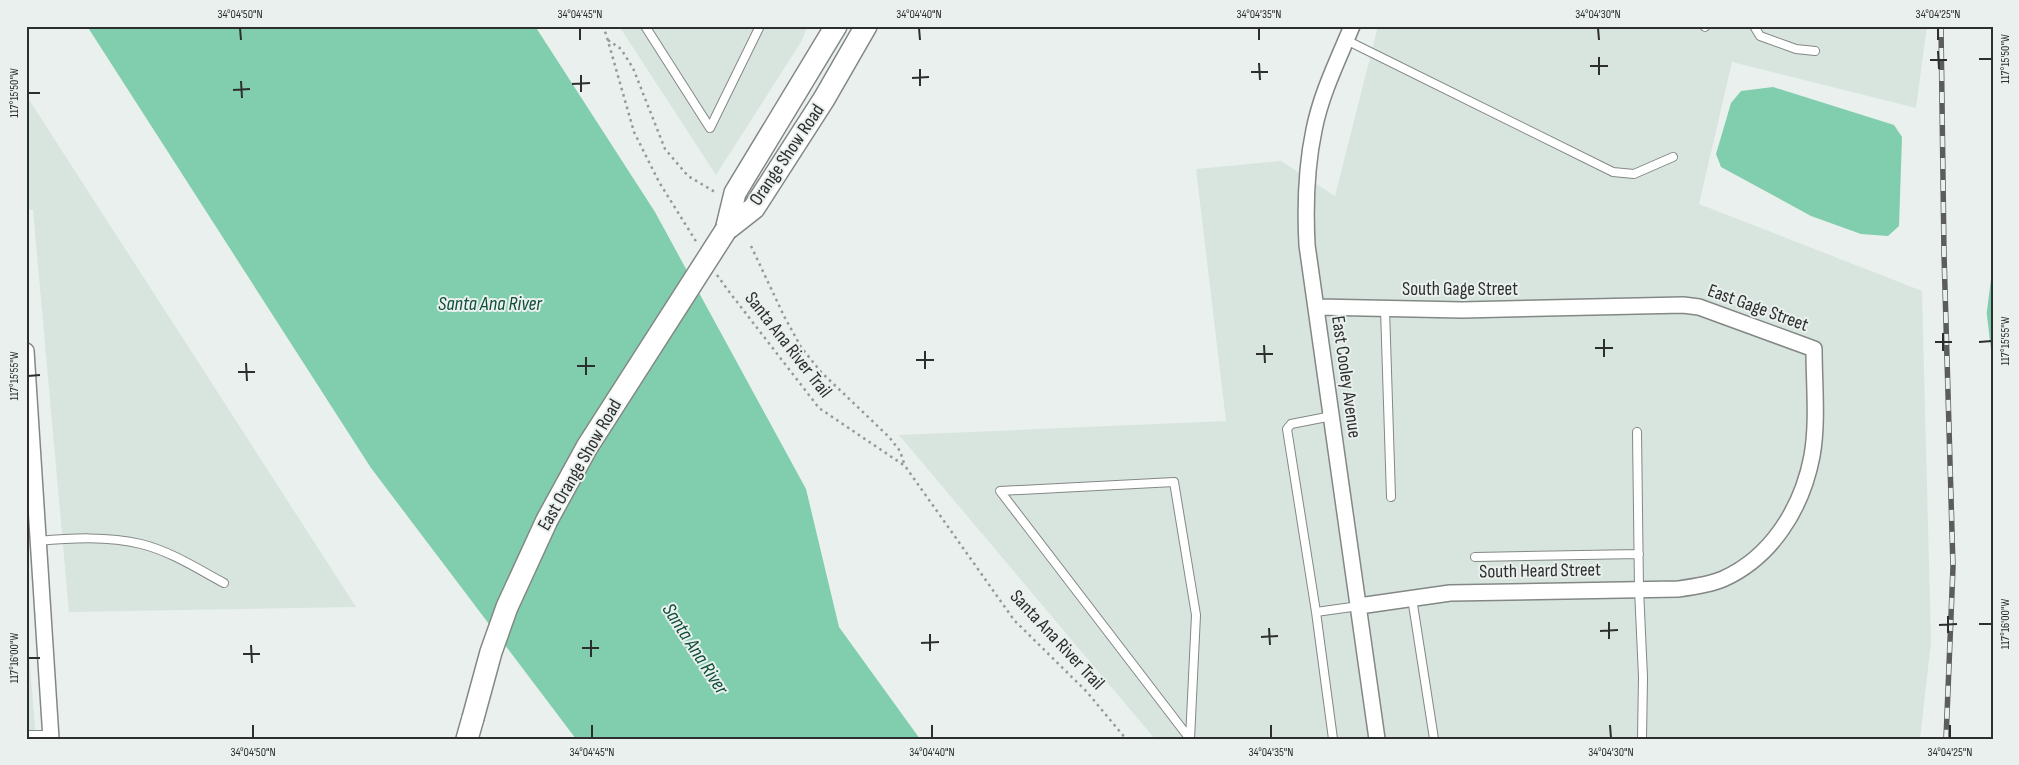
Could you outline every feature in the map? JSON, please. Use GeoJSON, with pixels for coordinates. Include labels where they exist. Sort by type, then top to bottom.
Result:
{"type":"FeatureCollection","features":[{"type":"Feature","properties":{"kind":"main road","name":"Orange Show Road"},"geometry":{"type":"LineString","coordinates":[[726,230],[735,192],[836,26]]}},
{"type":"Feature","properties":{"kind":"main road","name":"Orange Show Road"},"geometry":{"type":"LineString","coordinates":[[726,230],[754,208],[824,99],[866,26]]}},
{"type":"Feature","properties":{"kind":"main road","name":"East Orange Show Road"},"geometry":{"type":"LineString","coordinates":[[467,739],[472,728],[492,652],[507,607],[547,520],[587,447],[726,230]]}},
{"type":"Feature","properties":{"kind":"street","name":"East Cooley Avenue"},"geometry":{"type":"LineString","coordinates":[[1349,33],[1324,95],[1314,129],[1308,163],[1305,207],[1307,245],[1377,739]]}},
{"type":"Feature","properties":{"kind":"street","name":"East Gage Street"},"geometry":{"type":"LineString","coordinates":[[1603,307],[1683,305],[1698,307],[1814,349],[1814,438],[1812,457],[1798,500],[1777,537],[1765,551],[1745,567],[1722,579]]}},
{"type":"Feature","properties":{"kind":"street","name":"South Gage Street"},"geometry":{"type":"LineString","coordinates":[[1317,307],[1462,310],[1603,307]]}},
{"type":"Feature","properties":{"kind":"street"},"geometry":{"type":"LineString","coordinates":[[26,351],[51,737]]}},
{"type":"Feature","properties":{"kind":"street","name":"South Heard Street"},"geometry":{"type":"LineString","coordinates":[[1359,606],[1466,592],[1678,589],[1701,586],[1722,579]]}},
{"type":"Feature","properties":{"kind":"lane"},"geometry":{"type":"LineString","coordinates":[[645,26],[710,128],[760,26]]}},
{"type":"Feature","properties":{"kind":"lane"},"geometry":{"type":"LineString","coordinates":[[1754,26],[1760,36],[1796,49],[1815,51]]}},
{"type":"Feature","properties":{"kind":"lane"},"geometry":{"type":"LineString","coordinates":[[1349,33],[1613,172],[1634,174],[1673,157]]}},
{"type":"Feature","properties":{"kind":"lane"},"geometry":{"type":"LineString","coordinates":[[1385,309],[1391,497]]}},
{"type":"Feature","properties":{"kind":"lane"},"geometry":{"type":"LineString","coordinates":[[1332,416],[1291,424],[1287,429],[1316,612],[1333,739]]}},
{"type":"Feature","properties":{"kind":"lane"},"geometry":{"type":"LineString","coordinates":[[1637,432],[1639,589],[1643,677],[1642,739]]}},
{"type":"Feature","properties":{"kind":"lane"},"geometry":{"type":"LineString","coordinates":[[1174,482],[1196,615],[1190,739],[1178,723],[1000,491],[1174,482]]}},
{"type":"Feature","properties":{"kind":"lane"},"geometry":{"type":"LineString","coordinates":[[38,541],[64,539],[106,540],[141,544],[172,556],[224,583]]}},
{"type":"Feature","properties":{"kind":"lane"},"geometry":{"type":"LineString","coordinates":[[1475,558],[1639,554]]}},
{"type":"Feature","properties":{"kind":"lane"},"geometry":{"type":"LineString","coordinates":[[1412,598],[1434,739]]}},
{"type":"Feature","properties":{"kind":"lane"},"geometry":{"type":"LineString","coordinates":[[1316,612],[1359,606]]}},
{"type":"Feature","properties":{"kind":"lane"},"geometry":{"type":"LineString","coordinates":[[26,735],[51,737]]}},
{"type":"Feature","properties":{"kind":"path"},"geometry":{"type":"LineString","coordinates":[[602,26],[608,40],[634,132],[658,182],[702,250]]}},
{"type":"Feature","properties":{"kind":"path"},"geometry":{"type":"LineString","coordinates":[[608,40],[621,49],[633,68],[664,149],[688,176],[715,192]]}},
{"type":"Feature","properties":{"kind":"path"},"geometry":{"type":"LineString","coordinates":[[751,246],[801,347],[821,372],[889,437],[900,451],[905,466]]}},
{"type":"Feature","properties":{"kind":"path","name":"Santa Ana River Trail"},"geometry":{"type":"LineString","coordinates":[[717,274],[819,408],[905,466],[1014,620],[1087,692],[1126,739]]}},
{"type":"Feature","properties":{"kind":"shaded area"},"geometry":{"type":"Polygon","coordinates":[[[619,26],[808,26],[801,42],[716,175],[619,26]]]}},
{"type":"Feature","properties":{"kind":"shaded area"},"geometry":{"type":"Polygon","coordinates":[[[1378,26],[1927,26],[1916,108],[1732,62],[1699,204],[1922,291],[1931,642],[1920,739],[1155,739],[899,435],[1226,421],[1196,169],[1281,161],[1335,196],[1378,26]]]}},
{"type":"Feature","properties":{"kind":"shaded area"},"geometry":{"type":"Polygon","coordinates":[[[26,95],[356,607],[69,612],[33,210],[26,209],[26,95]]]}},
{"type":"Feature","properties":{"kind":"shaded area"},"geometry":{"type":"Polygon","coordinates":[[[26,618],[36,739],[26,739],[26,618]]]}},
{"type":"Feature","properties":{"kind":"water","name":"Santa Ana River"},"geometry":{"type":"Polygon","coordinates":[[[87,26],[535,26],[655,212],[806,489],[839,627],[920,739],[576,739],[371,468],[87,26]]]}},
{"type":"Feature","properties":{"kind":"water"},"geometry":{"type":"Polygon","coordinates":[[[1773,87],[1894,125],[1902,137],[1899,226],[1888,236],[1861,234],[1811,216],[1721,167],[1716,154],[1731,103],[1741,91],[1773,87]]]}},
{"type":"Feature","properties":{"kind":"waterway"},"geometry":{"type":"LineString","coordinates":[[1993,281],[1989,313],[1993,348]]}},
{"type":"Feature","properties":{"kind":"railway"},"geometry":{"type":"LineString","coordinates":[[1941,26],[1944,254],[1953,567],[1946,739]]}}]}
